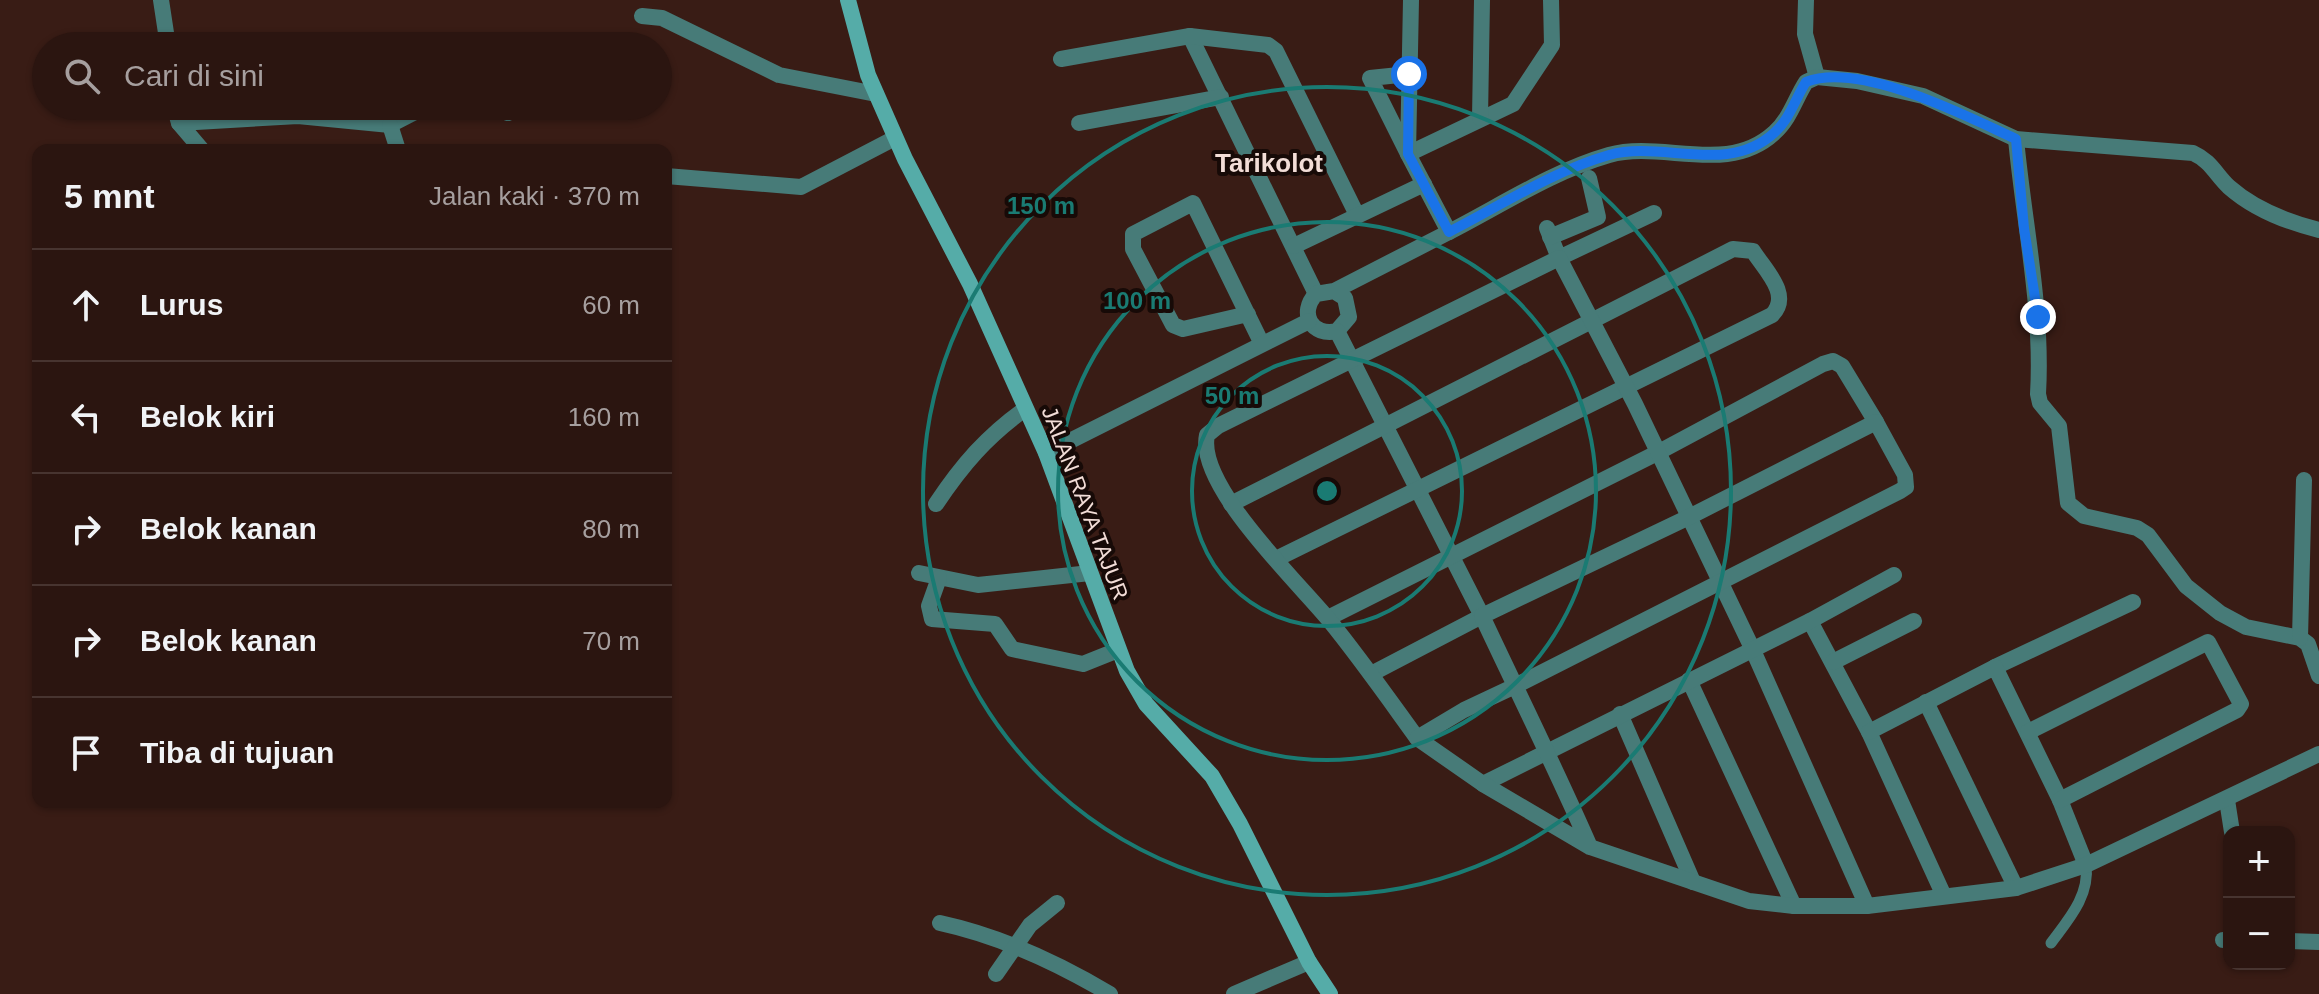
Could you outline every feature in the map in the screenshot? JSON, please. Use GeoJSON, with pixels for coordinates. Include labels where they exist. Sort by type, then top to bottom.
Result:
{"type":"FeatureCollection","features":[{"type":"Feature","properties":{"kind":"main road","name":"JALAN RAYA TAJUR"},"geometry":{"type":"LineString","coordinates":[[848,0],[858,47],[876,94],[895,138],[970,284],[1046,453],[1118,650],[1146,704],[1212,776],[1244,832],[1309,962],[1330,994]]}},
{"type":"Feature","properties":{"kind":"street"},"geometry":{"type":"LineString","coordinates":[[161,0],[166,32]]}},
{"type":"Feature","properties":{"kind":"street"},"geometry":{"type":"LineString","coordinates":[[1408,154],[1411,0]]}},
{"type":"Feature","properties":{"kind":"street"},"geometry":{"type":"LineString","coordinates":[[1480,118],[1482,0]]}},
{"type":"Feature","properties":{"kind":"street"},"geometry":{"type":"LineString","coordinates":[[1408,154],[1513,104],[1552,45],[1551,0]]}},
{"type":"Feature","properties":{"kind":"street"},"geometry":{"type":"LineString","coordinates":[[1806,0],[1805,34],[1817,77]]}},
{"type":"Feature","properties":{"kind":"street"},"geometry":{"type":"LineString","coordinates":[[642,16],[662,18],[779,75],[876,94]]}},
{"type":"Feature","properties":{"kind":"street"},"geometry":{"type":"LineString","coordinates":[[1190,36],[1316,294]]}},
{"type":"Feature","properties":{"kind":"street"},"geometry":{"type":"LineString","coordinates":[[1061,59],[1190,36],[1268,45],[1276,51],[1357,215]]}},
{"type":"Feature","properties":{"kind":"street"},"geometry":{"type":"LineString","coordinates":[[1409,74],[1370,78],[1449,232]]}},
{"type":"Feature","properties":{"kind":"street"},"geometry":{"type":"LineString","coordinates":[[1334,291],[1345,298],[1350,310],[1347,323],[1337,331],[1321,332],[1309,321],[1307,306],[1316,294],[1334,291],[1582,164],[1614,154],[1719,156],[1755,145],[1773,135],[1791,113],[1806,82],[1817,77],[1857,81],[1923,96],[2016,139],[2193,153],[2205,159],[2240,196],[2276,217],[2319,230]]}},
{"type":"Feature","properties":{"kind":"street"},"geometry":{"type":"LineString","coordinates":[[1079,123],[1221,97]]}},
{"type":"Feature","properties":{"kind":"street"},"geometry":{"type":"LineString","coordinates":[[178,120],[197,144]]}},
{"type":"Feature","properties":{"kind":"street"},"geometry":{"type":"LineString","coordinates":[[179,123],[230,120]]}},
{"type":"Feature","properties":{"kind":"street"},"geometry":{"type":"LineString","coordinates":[[339,120],[390,125],[400,120]]}},
{"type":"Feature","properties":{"kind":"street"},"geometry":{"type":"LineString","coordinates":[[390,125],[396,144]]}},
{"type":"Feature","properties":{"kind":"street"},"geometry":{"type":"LineString","coordinates":[[672,176],[801,187],[895,138]]}},
{"type":"Feature","properties":{"kind":"street"},"geometry":{"type":"LineString","coordinates":[[2016,139],[2024,228],[2038,317],[2038,394],[2040,403],[2059,426],[2068,503],[2084,516],[2137,528],[2148,535],[2186,586],[2220,613],[2246,627],[2300,638],[2316,654],[2319,676]]}},
{"type":"Feature","properties":{"kind":"street"},"geometry":{"type":"LineString","coordinates":[[1589,178],[1598,217],[1548,232],[1752,648],[1867,906]]}},
{"type":"Feature","properties":{"kind":"street"},"geometry":{"type":"LineString","coordinates":[[1294,246],[1424,184]]}},
{"type":"Feature","properties":{"kind":"street"},"geometry":{"type":"LineString","coordinates":[[1248,314],[1183,329],[1173,325],[1133,249],[1133,234],[1193,203],[1248,314],[1261,342]]}},
{"type":"Feature","properties":{"kind":"street"},"geometry":{"type":"LineString","coordinates":[[1654,213],[1218,426],[1207,435],[1207,459],[1231,504],[1328,618],[1417,738],[1483,784],[1590,847],[1749,901],[1794,906],[1867,906],[2016,888],[2086,865],[2319,754]]}},
{"type":"Feature","properties":{"kind":"street"},"geometry":{"type":"LineString","coordinates":[[1231,504],[1733,249],[1753,251],[1780,292],[1780,304],[1772,315],[1276,559]]}},
{"type":"Feature","properties":{"kind":"street"},"geometry":{"type":"LineString","coordinates":[[1046,453],[1261,342],[1309,321]]}},
{"type":"Feature","properties":{"kind":"street"},"geometry":{"type":"LineString","coordinates":[[1337,331],[1453,554],[1548,751],[1590,847]]}},
{"type":"Feature","properties":{"kind":"street"},"geometry":{"type":"LineString","coordinates":[[1328,618],[1833,361],[1842,366],[1905,475],[1906,487],[1464,710],[1417,738]]}},
{"type":"Feature","properties":{"kind":"street"},"geometry":{"type":"LineString","coordinates":[[936,504],[964,462],[994,431],[1025,409]]}},
{"type":"Feature","properties":{"kind":"street"},"geometry":{"type":"LineString","coordinates":[[1371,674],[1876,422]]}},
{"type":"Feature","properties":{"kind":"street"},"geometry":{"type":"LineString","coordinates":[[2300,638],[2304,480]]}},
{"type":"Feature","properties":{"kind":"street"},"geometry":{"type":"LineString","coordinates":[[919,573],[978,585],[1090,573]]}},
{"type":"Feature","properties":{"kind":"street"},"geometry":{"type":"LineString","coordinates":[[1483,784],[1810,621],[1894,575]]}},
{"type":"Feature","properties":{"kind":"street"},"geometry":{"type":"LineString","coordinates":[[939,578],[929,606],[932,619],[995,624],[1012,649],[1052,660],[1083,664],[1118,650]]}},
{"type":"Feature","properties":{"kind":"street"},"geometry":{"type":"LineString","coordinates":[[1869,732],[1995,667],[2133,602]]}},
{"type":"Feature","properties":{"kind":"street"},"geometry":{"type":"LineString","coordinates":[[1810,621],[1869,732],[1944,896]]}},
{"type":"Feature","properties":{"kind":"street"},"geometry":{"type":"LineString","coordinates":[[1833,662],[1914,621]]}},
{"type":"Feature","properties":{"kind":"street"},"geometry":{"type":"LineString","coordinates":[[2028,732],[2208,642],[2212,644],[2241,704],[2237,710],[2060,800]]}},
{"type":"Feature","properties":{"kind":"street"},"geometry":{"type":"LineString","coordinates":[[1995,667],[2060,800],[2086,865]]}},
{"type":"Feature","properties":{"kind":"street"},"geometry":{"type":"LineString","coordinates":[[1689,680],[1794,906]]}},
{"type":"Feature","properties":{"kind":"street"},"geometry":{"type":"LineString","coordinates":[[1926,702],[2016,888]]}},
{"type":"Feature","properties":{"kind":"street"},"geometry":{"type":"LineString","coordinates":[[1620,714],[1693,882]]}},
{"type":"Feature","properties":{"kind":"street"},"geometry":{"type":"LineString","coordinates":[[2227,800],[2231,826]]}},
{"type":"Feature","properties":{"kind":"street"},"geometry":{"type":"LineString","coordinates":[[996,974],[1013,946],[1057,903]]}},
{"type":"Feature","properties":{"kind":"street"},"geometry":{"type":"LineString","coordinates":[[940,923],[979,931],[1078,975],[1110,994]]}},
{"type":"Feature","properties":{"kind":"street"},"geometry":{"type":"LineString","coordinates":[[2295,941],[2319,942]]}},
{"type":"Feature","properties":{"kind":"street"},"geometry":{"type":"LineString","coordinates":[[1234,994],[1309,962]]}},
{"type":"Feature","properties":{"kind":"lane"},"geometry":{"type":"LineString","coordinates":[[2051,943],[2081,898],[2087,882],[2086,865]]}},
{"type":"Feature","properties":{"kind":"district","name":"Tarikolot"},"geometry":{"type":"Point","coordinates":[1269,163]}},
{"type":"Feature","properties":{"kind":"route"},"geometry":{"type":"LineString","coordinates":[[1409,74],[1408,154],[1449,232],[1582,164],[1614,154],[1719,156],[1755,145],[1773,135],[1791,113],[1806,82],[1817,77],[1857,81],[1923,96],[2016,139],[2024,228],[2038,317]]}}]}
